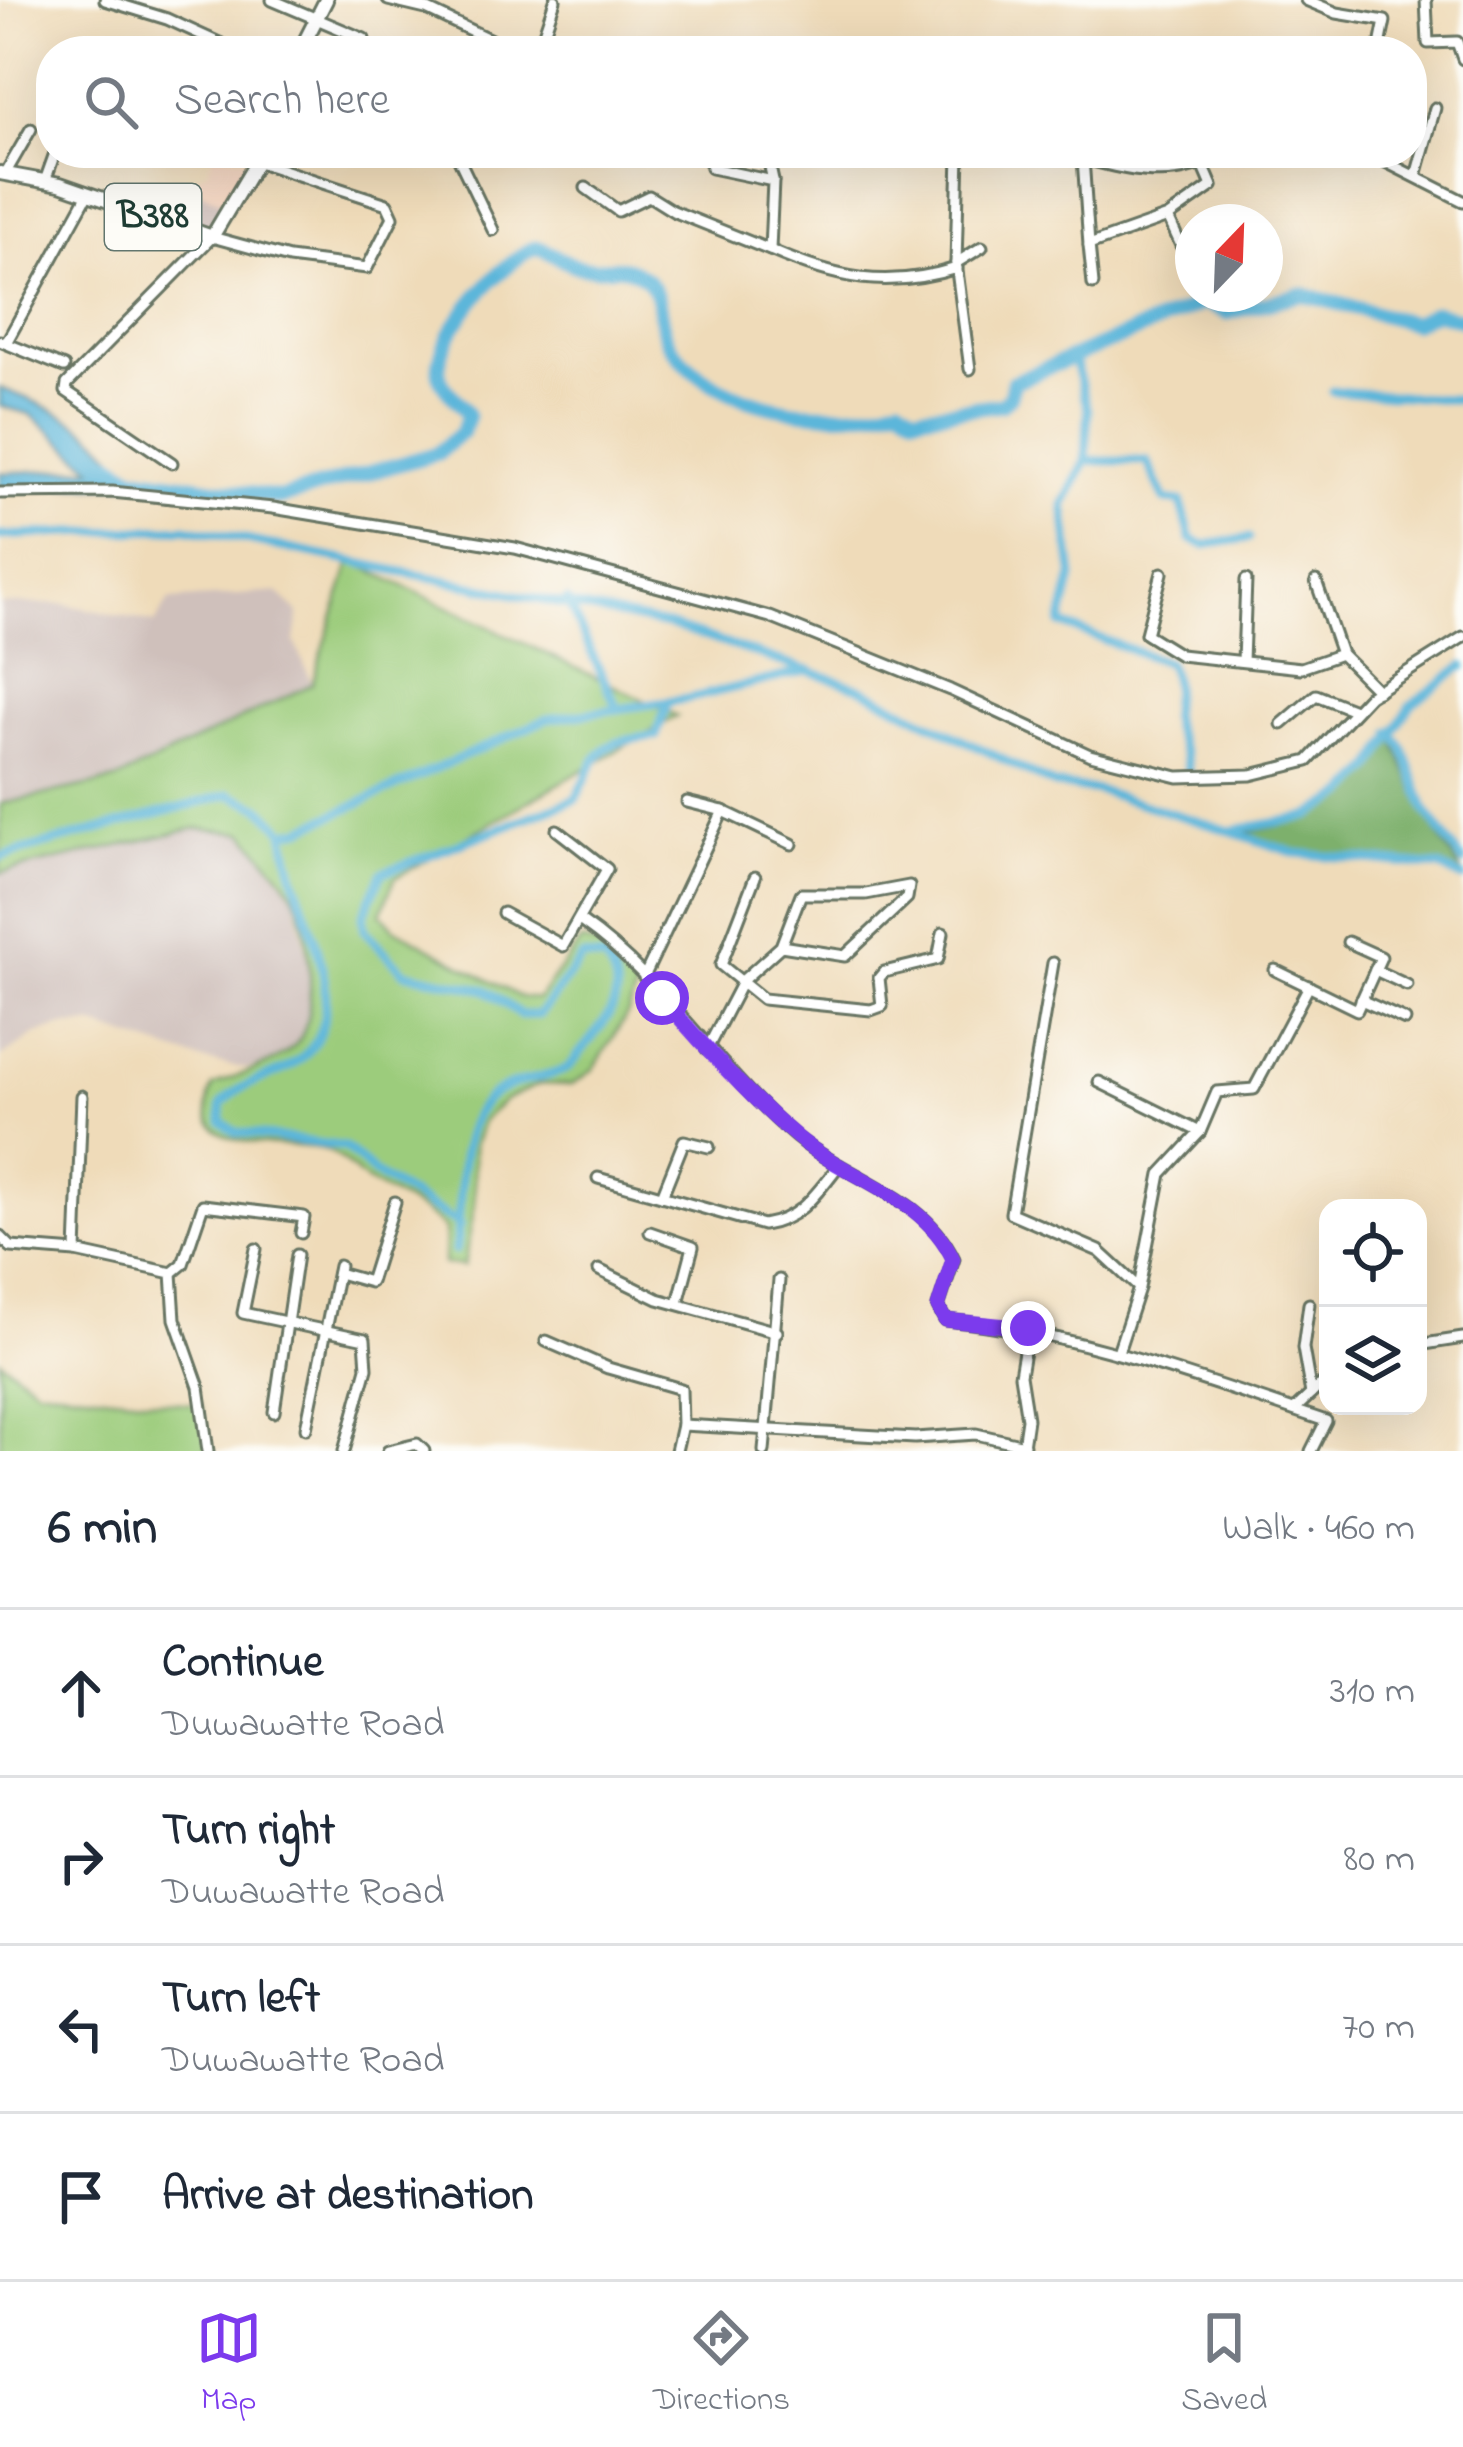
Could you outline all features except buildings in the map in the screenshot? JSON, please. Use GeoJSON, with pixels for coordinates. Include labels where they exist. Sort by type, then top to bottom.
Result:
{"type":"FeatureCollection","features":[{"type":"Feature","properties":{"kind":"main road"},"geometry":{"type":"LineString","coordinates":[[306,36],[326,0]]}},
{"type":"Feature","properties":{"kind":"main road","name":"B388"},"geometry":{"type":"LineString","coordinates":[[2,173],[88,194],[212,237],[253,168]]}},
{"type":"Feature","properties":{"kind":"street"},"geometry":{"type":"LineString","coordinates":[[104,0],[204,36]]}},
{"type":"Feature","properties":{"kind":"street"},"geometry":{"type":"LineString","coordinates":[[272,0],[355,36]]}},
{"type":"Feature","properties":{"kind":"street"},"geometry":{"type":"LineString","coordinates":[[388,0],[427,9],[483,36]]}},
{"type":"Feature","properties":{"kind":"street"},"geometry":{"type":"LineString","coordinates":[[543,36],[555,0]]}},
{"type":"Feature","properties":{"kind":"street"},"geometry":{"type":"LineString","coordinates":[[1306,0],[1336,13],[1385,21],[1382,36]]}},
{"type":"Feature","properties":{"kind":"street"},"geometry":{"type":"LineString","coordinates":[[1358,0],[1359,14]]}},
{"type":"Feature","properties":{"kind":"street"},"geometry":{"type":"LineString","coordinates":[[1426,0],[1428,43],[1457,42],[1463,59]]}},
{"type":"Feature","properties":{"kind":"street"},"geometry":{"type":"LineString","coordinates":[[1427,137],[1435,108]]}},
{"type":"Feature","properties":{"kind":"street"},"geometry":{"type":"LineString","coordinates":[[2,173],[31,129]]}},
{"type":"Feature","properties":{"kind":"street"},"geometry":{"type":"LineString","coordinates":[[45,181],[50,168]]}},
{"type":"Feature","properties":{"kind":"street"},"geometry":{"type":"LineString","coordinates":[[172,463],[66,391],[67,384],[212,237],[289,258],[360,268],[371,263],[393,217],[387,204],[290,168]]}},
{"type":"Feature","properties":{"kind":"street"},"geometry":{"type":"LineString","coordinates":[[463,168],[493,230]]}},
{"type":"Feature","properties":{"kind":"street"},"geometry":{"type":"LineString","coordinates":[[711,168],[773,181]]}},
{"type":"Feature","properties":{"kind":"street"},"geometry":{"type":"LineString","coordinates":[[770,168],[770,250]]}},
{"type":"Feature","properties":{"kind":"street"},"geometry":{"type":"LineString","coordinates":[[959,168],[957,266],[970,369]]}},
{"type":"Feature","properties":{"kind":"street"},"geometry":{"type":"LineString","coordinates":[[1084,168],[1093,284]]}},
{"type":"Feature","properties":{"kind":"street"},"geometry":{"type":"LineString","coordinates":[[1126,168],[1170,168]]}},
{"type":"Feature","properties":{"kind":"street"},"geometry":{"type":"LineString","coordinates":[[1088,245],[1168,217],[1212,186],[1204,168]]}},
{"type":"Feature","properties":{"kind":"street"},"geometry":{"type":"LineString","coordinates":[[1403,168],[1463,201]]}},
{"type":"Feature","properties":{"kind":"street"},"geometry":{"type":"LineString","coordinates":[[1416,176],[1418,168]]}},
{"type":"Feature","properties":{"kind":"street"},"geometry":{"type":"LineString","coordinates":[[586,188],[619,211],[649,196],[770,250],[853,280],[957,266],[982,247]]}},
{"type":"Feature","properties":{"kind":"street"},"geometry":{"type":"LineString","coordinates":[[64,367],[3,342],[88,194]]}},
{"type":"Feature","properties":{"kind":"street"},"geometry":{"type":"LineString","coordinates":[[1168,217],[1175,232]]}},
{"type":"Feature","properties":{"kind":"street"},"geometry":{"type":"LineString","coordinates":[[0,493],[112,492],[274,508],[515,548],[770,617],[950,689],[1090,755],[1178,777],[1251,775],[1308,760],[1378,691],[1463,638]]}},
{"type":"Feature","properties":{"kind":"street"},"geometry":{"type":"LineString","coordinates":[[1162,573],[1146,634],[1180,655],[1301,668],[1341,655]]}},
{"type":"Feature","properties":{"kind":"street"},"geometry":{"type":"LineString","coordinates":[[1243,661],[1246,580]]}},
{"type":"Feature","properties":{"kind":"street"},"geometry":{"type":"LineString","coordinates":[[1316,581],[1341,655],[1378,691]]}},
{"type":"Feature","properties":{"kind":"street"},"geometry":{"type":"LineString","coordinates":[[1282,724],[1316,695],[1354,710]]}},
{"type":"Feature","properties":{"kind":"street"},"geometry":{"type":"LineString","coordinates":[[687,802],[723,811],[792,844]]}},
{"type":"Feature","properties":{"kind":"street"},"geometry":{"type":"LineString","coordinates":[[644,977],[723,811]]}},
{"type":"Feature","properties":{"kind":"street"},"geometry":{"type":"LineString","coordinates":[[503,913],[563,946],[582,922],[607,869],[556,830]]}},
{"type":"Feature","properties":{"kind":"street"},"geometry":{"type":"LineString","coordinates":[[755,877],[721,965],[763,999],[871,1010],[882,1006],[878,978],[884,972],[938,959],[943,933]]}},
{"type":"Feature","properties":{"kind":"street"},"geometry":{"type":"LineString","coordinates":[[707,1049],[743,980],[781,946],[801,894],[866,894],[909,886],[907,898],[845,956],[781,946]]}},
{"type":"Feature","properties":{"kind":"street"},"geometry":{"type":"LineString","coordinates":[[582,922],[616,945],[707,1049],[797,1138],[903,1201],[942,1234],[953,1259],[938,1307],[945,1320],[1028,1328],[1119,1349],[1326,1421],[1310,1451]]}},
{"type":"Feature","properties":{"kind":"street"},"geometry":{"type":"LineString","coordinates":[[1275,970],[1357,1010],[1381,957],[1348,942]]}},
{"type":"Feature","properties":{"kind":"street"},"geometry":{"type":"LineString","coordinates":[[1053,963],[1011,1213],[1099,1251],[1139,1288]]}},
{"type":"Feature","properties":{"kind":"street"},"geometry":{"type":"LineString","coordinates":[[1375,970],[1407,985]]}},
{"type":"Feature","properties":{"kind":"street"},"geometry":{"type":"LineString","coordinates":[[1119,1349],[1139,1288],[1161,1174],[1199,1132],[1217,1092],[1254,1089],[1309,986]]}},
{"type":"Feature","properties":{"kind":"street"},"geometry":{"type":"LineString","coordinates":[[1361,1000],[1405,1020]]}},
{"type":"Feature","properties":{"kind":"street"},"geometry":{"type":"LineString","coordinates":[[1099,1082],[1199,1132]]}},
{"type":"Feature","properties":{"kind":"street"},"geometry":{"type":"LineString","coordinates":[[76,1252],[82,1096]]}},
{"type":"Feature","properties":{"kind":"street"},"geometry":{"type":"LineString","coordinates":[[662,1196],[684,1141],[709,1147]]}},
{"type":"Feature","properties":{"kind":"street"},"geometry":{"type":"LineString","coordinates":[[598,1178],[763,1225],[784,1221],[807,1206],[838,1165]]}},
{"type":"Feature","properties":{"kind":"street"},"geometry":{"type":"LineString","coordinates":[[306,1428],[339,1269],[370,1282],[395,1202]]}},
{"type":"Feature","properties":{"kind":"street"},"geometry":{"type":"LineString","coordinates":[[172,1273],[183,1264],[203,1205],[304,1217],[302,1233]]}},
{"type":"Feature","properties":{"kind":"street"},"geometry":{"type":"LineString","coordinates":[[650,1232],[693,1247],[678,1303]]}},
{"type":"Feature","properties":{"kind":"street"},"geometry":{"type":"LineString","coordinates":[[0,1236],[11,1247],[76,1252],[172,1273]]}},
{"type":"Feature","properties":{"kind":"street"},"geometry":{"type":"LineString","coordinates":[[256,1249],[243,1313],[365,1339],[367,1368],[344,1451]]}},
{"type":"Feature","properties":{"kind":"street"},"geometry":{"type":"LineString","coordinates":[[274,1412],[297,1255]]}},
{"type":"Feature","properties":{"kind":"street"},"geometry":{"type":"LineString","coordinates":[[599,1270],[678,1303],[778,1332]]}},
{"type":"Feature","properties":{"kind":"street"},"geometry":{"type":"LineString","coordinates":[[172,1273],[176,1319],[199,1387],[208,1451]]}},
{"type":"Feature","properties":{"kind":"street"},"geometry":{"type":"LineString","coordinates":[[764,1451],[779,1280]]}},
{"type":"Feature","properties":{"kind":"street"},"geometry":{"type":"LineString","coordinates":[[1309,1304],[1303,1348],[1311,1394]]}},
{"type":"Feature","properties":{"kind":"street"},"geometry":{"type":"LineString","coordinates":[[682,1425],[976,1434],[1023,1448],[1027,1419],[1020,1375],[1028,1328]]}},
{"type":"Feature","properties":{"kind":"street"},"geometry":{"type":"LineString","coordinates":[[1427,1344],[1463,1338]]}},
{"type":"Feature","properties":{"kind":"street"},"geometry":{"type":"LineString","coordinates":[[545,1341],[608,1368],[681,1389],[682,1425],[676,1451]]}},
{"type":"Feature","properties":{"kind":"street"},"geometry":{"type":"LineString","coordinates":[[1294,1410],[1319,1386]]}},
{"type":"Feature","properties":{"kind":"street"},"geometry":{"type":"LineString","coordinates":[[944,1451],[945,1436]]}},
{"type":"Feature","properties":{"kind":"street"},"geometry":{"type":"LineString","coordinates":[[388,1451],[417,1444],[424,1451]]}},
{"type":"Feature","properties":{"kind":"shaded area"},"geometry":{"type":"Polygon","coordinates":[[[254,168],[233,207],[185,185],[208,170],[254,168]]]}},
{"type":"Feature","properties":{"kind":"shaded area"},"geometry":{"type":"Polygon","coordinates":[[[185,185],[233,207],[212,237],[167,215],[185,185]]]}},
{"type":"Feature","properties":{"kind":"shaded area"},"geometry":{"type":"Polygon","coordinates":[[[278,592],[299,614],[295,641],[312,684],[116,780],[0,804],[0,604],[64,604],[155,623],[169,600],[278,592]]]}},
{"type":"Feature","properties":{"kind":"shaded area"},"geometry":{"type":"Polygon","coordinates":[[[197,828],[245,833],[294,895],[309,964],[310,1008],[300,1042],[274,1061],[248,1069],[200,1060],[92,1025],[64,1026],[36,1034],[0,1058],[0,873],[197,828]]]}},
{"type":"Feature","properties":{"kind":"green space"},"geometry":{"type":"Polygon","coordinates":[[[351,561],[677,716],[395,878],[381,913],[394,928],[520,997],[538,999],[581,941],[604,947],[637,986],[628,1013],[593,1070],[571,1085],[540,1084],[505,1100],[482,1121],[474,1146],[475,1205],[464,1266],[444,1264],[445,1230],[436,1221],[370,1183],[333,1154],[242,1141],[212,1125],[208,1109],[213,1086],[288,1052],[304,1031],[308,1013],[310,969],[298,905],[245,833],[197,828],[0,873],[0,804],[116,780],[312,684],[351,561]]]}},
{"type":"Feature","properties":{"kind":"green space"},"geometry":{"type":"Polygon","coordinates":[[[1392,736],[1424,812],[1463,874],[1442,865],[1296,851],[1245,833],[1332,805],[1363,779],[1392,736]]]}},
{"type":"Feature","properties":{"kind":"green space"},"geometry":{"type":"Polygon","coordinates":[[[0,1360],[37,1388],[201,1405],[208,1451],[0,1451],[0,1360]]]}},
{"type":"Feature","properties":{"kind":"water"},"geometry":{"type":"Polygon","coordinates":[[[0,388],[57,412],[94,436],[109,450],[129,485],[0,489],[0,473],[93,468],[30,414],[0,406],[0,388]]]}},
{"type":"Feature","properties":{"kind":"waterway"},"geometry":{"type":"LineString","coordinates":[[111,462],[131,476],[280,498],[438,453],[462,432],[468,416],[440,377],[441,354],[449,336],[490,282],[536,247],[577,266],[637,272],[652,286],[666,338],[690,368],[744,398],[809,412],[841,414],[900,404],[915,415],[1002,404],[1013,382],[1204,303],[1228,313],[1301,294],[1413,323],[1435,312],[1463,320]]}},
{"type":"Feature","properties":{"kind":"waterway"},"geometry":{"type":"LineString","coordinates":[[1074,360],[1088,410],[1086,461],[1064,505],[1073,575],[1061,624],[1167,663],[1174,685],[1173,725],[1188,773]]}},
{"type":"Feature","properties":{"kind":"waterway"},"geometry":{"type":"LineString","coordinates":[[1332,391],[1463,400]]}},
{"type":"Feature","properties":{"kind":"waterway"},"geometry":{"type":"LineString","coordinates":[[1086,461],[1147,461],[1165,500],[1181,502],[1191,539],[1205,545],[1249,538]]}},
{"type":"Feature","properties":{"kind":"waterway"},"geometry":{"type":"LineString","coordinates":[[0,536],[186,528],[671,626],[858,687],[1054,785],[1099,791],[1230,831],[1310,816],[1348,793],[1372,768],[1411,705],[1463,666]]}},
{"type":"Feature","properties":{"kind":"waterway"},"geometry":{"type":"LineString","coordinates":[[567,601],[618,709]]}},
{"type":"Feature","properties":{"kind":"waterway"},"geometry":{"type":"LineString","coordinates":[[0,857],[230,794],[262,808],[285,832],[302,829],[547,719],[687,699],[810,670]]}},
{"type":"Feature","properties":{"kind":"waterway"},"geometry":{"type":"LineString","coordinates":[[455,1251],[463,1155],[481,1106],[500,1090],[568,1067],[608,1016],[616,984],[604,960],[583,957],[539,1015],[521,1015],[486,990],[404,972],[365,931],[363,916],[382,873],[576,799],[603,751],[622,741],[656,736],[668,702]]}},
{"type":"Feature","properties":{"kind":"waterway"},"geometry":{"type":"LineString","coordinates":[[1391,732],[1403,747],[1426,811],[1463,862]]}},
{"type":"Feature","properties":{"kind":"waterway"},"geometry":{"type":"LineString","coordinates":[[285,832],[323,970],[323,1023],[303,1057],[221,1105],[222,1122],[236,1132],[345,1147],[375,1174],[460,1225]]}},
{"type":"Feature","properties":{"kind":"waterway"},"geometry":{"type":"LineString","coordinates":[[1235,833],[1295,853],[1440,867],[1463,878]]}},
{"type":"Feature","properties":{"kind":"route"},"geometry":{"type":"LineString","coordinates":[[662,998],[797,1138],[903,1201],[942,1234],[953,1259],[938,1307],[945,1320],[1028,1328]]}}]}
